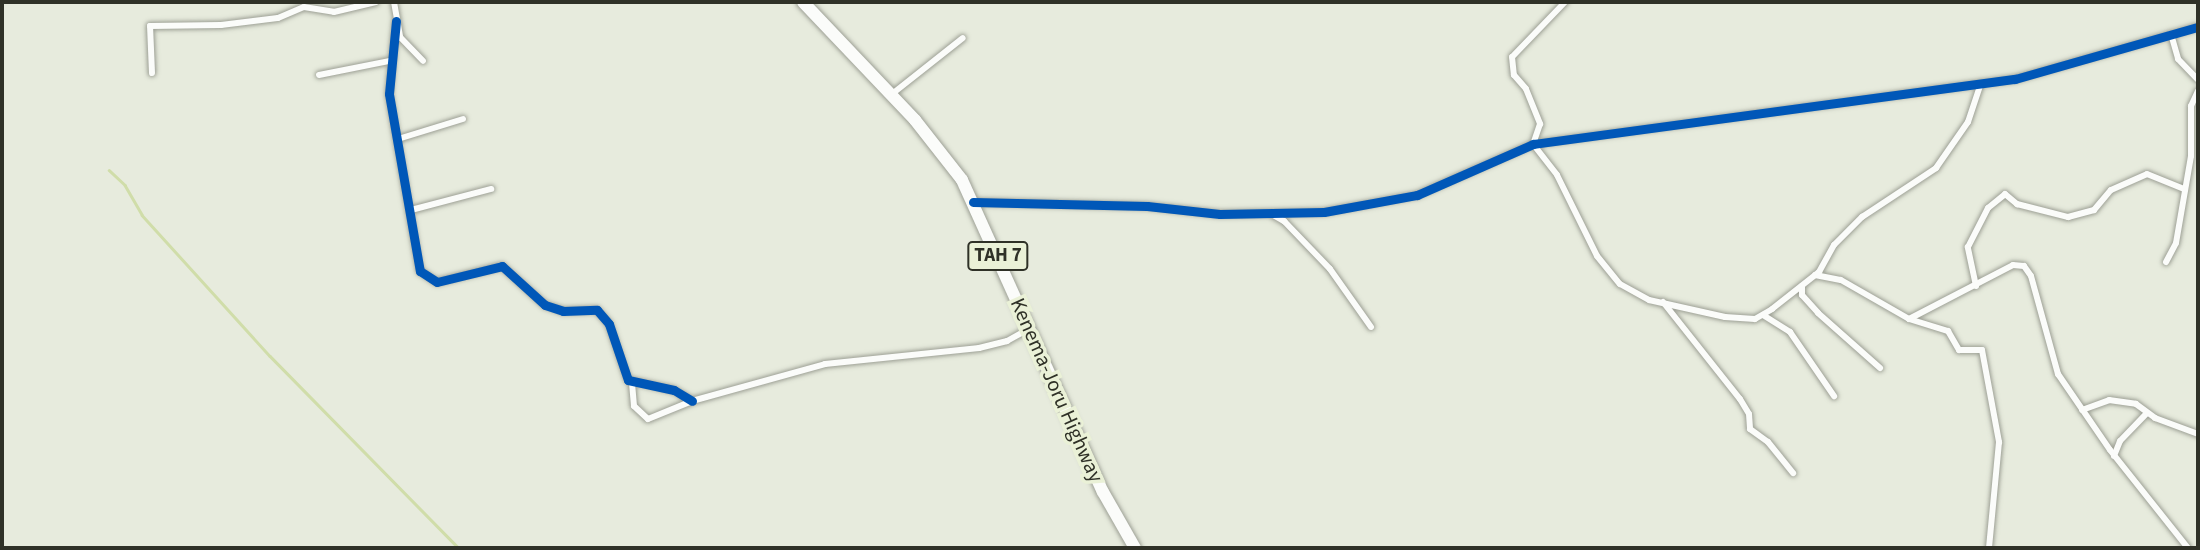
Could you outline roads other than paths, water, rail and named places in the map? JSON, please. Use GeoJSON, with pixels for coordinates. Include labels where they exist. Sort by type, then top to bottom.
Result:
{"type":"FeatureCollection","features":[{"type":"Feature","properties":{"kind":"highway","name":"Kenema-Joru Highway"},"geometry":{"type":"LineString","coordinates":[[803,2],[892,94],[950,163],[973,202],[1102,492],[1135,548]]}},
{"type":"Feature","properties":{"kind":"street"},"geometry":{"type":"LineString","coordinates":[[152,73],[150,26],[221,25],[278,18],[304,7],[334,12],[376,2]]}},
{"type":"Feature","properties":{"kind":"street"},"geometry":{"type":"LineString","coordinates":[[394,2],[400,37],[423,61]]}},
{"type":"Feature","properties":{"kind":"street"},"geometry":{"type":"LineString","coordinates":[[1533,144],[1540,124],[1527,89],[1514,75],[1512,57],[1565,2]]}},
{"type":"Feature","properties":{"kind":"street"},"geometry":{"type":"LineString","coordinates":[[396,21],[389,61],[389,94],[419,267],[426,278],[442,281],[502,266],[545,305],[563,311],[597,310],[609,324],[617,352],[632,383],[634,406],[645,419],[692,401],[825,365],[979,348],[1007,341],[1029,329]]}},
{"type":"Feature","properties":{"kind":"street"},"geometry":{"type":"LineString","coordinates":[[973,202],[1271,215],[1324,212],[1404,198],[1533,144],[2036,75],[2198,27]]}},
{"type":"Feature","properties":{"kind":"street"},"geometry":{"type":"LineString","coordinates":[[2171,34],[2178,59],[2198,80]]}},
{"type":"Feature","properties":{"kind":"street"},"geometry":{"type":"LineString","coordinates":[[892,94],[963,38]]}},
{"type":"Feature","properties":{"kind":"street"},"geometry":{"type":"LineString","coordinates":[[319,75],[389,61]]}},
{"type":"Feature","properties":{"kind":"street"},"geometry":{"type":"LineString","coordinates":[[1533,144],[1550,163],[1611,275],[1640,297],[1735,319],[1763,315],[1802,286],[1815,275],[1850,227],[1945,159],[1968,121],[1981,83]]}},
{"type":"Feature","properties":{"kind":"street"},"geometry":{"type":"LineString","coordinates":[[2166,262],[2176,243],[2192,148],[2190,116],[2198,91]]}},
{"type":"Feature","properties":{"kind":"street"},"geometry":{"type":"LineString","coordinates":[[398,139],[463,119]]}},
{"type":"Feature","properties":{"kind":"street"},"geometry":{"type":"LineString","coordinates":[[1976,286],[1968,247],[1988,208],[2005,194],[2017,204],[2068,217],[2094,211],[2111,190],[2147,174],[2184,188]]}},
{"type":"Feature","properties":{"kind":"street"},"geometry":{"type":"LineString","coordinates":[[411,210],[491,189]]}},
{"type":"Feature","properties":{"kind":"street"},"geometry":{"type":"LineString","coordinates":[[1271,215],[1284,221],[1329,269],[1371,327]]}},
{"type":"Feature","properties":{"kind":"street"},"geometry":{"type":"LineString","coordinates":[[1909,319],[2013,265],[2024,266],[2031,276],[2051,357],[2082,410],[2114,456],[2188,548]]}},
{"type":"Feature","properties":{"kind":"street"},"geometry":{"type":"LineString","coordinates":[[1815,275],[1841,280],[1909,319],[1948,331],[1959,350],[1982,350],[2000,470],[1989,548]]}},
{"type":"Feature","properties":{"kind":"street"},"geometry":{"type":"LineString","coordinates":[[1802,286],[1802,295],[1818,313],[1880,368]]}},
{"type":"Feature","properties":{"kind":"street"},"geometry":{"type":"LineString","coordinates":[[1663,302],[1741,399],[1749,414],[1750,429],[1768,442],[1793,473]]}},
{"type":"Feature","properties":{"kind":"street"},"geometry":{"type":"LineString","coordinates":[[1763,315],[1790,332],[1834,396]]}},
{"type":"Feature","properties":{"kind":"street"},"geometry":{"type":"LineString","coordinates":[[632,383],[674,390],[692,401]]}},
{"type":"Feature","properties":{"kind":"street"},"geometry":{"type":"LineString","coordinates":[[2082,410],[2109,400],[2136,404],[2147,412],[2198,434]]}},
{"type":"Feature","properties":{"kind":"street"},"geometry":{"type":"LineString","coordinates":[[2114,456],[2120,441],[2147,412]]}},
{"type":"Feature","properties":{"kind":"waterway"},"geometry":{"type":"LineString","coordinates":[[109,170],[125,185],[142,215],[270,356],[459,548]]}}]}
